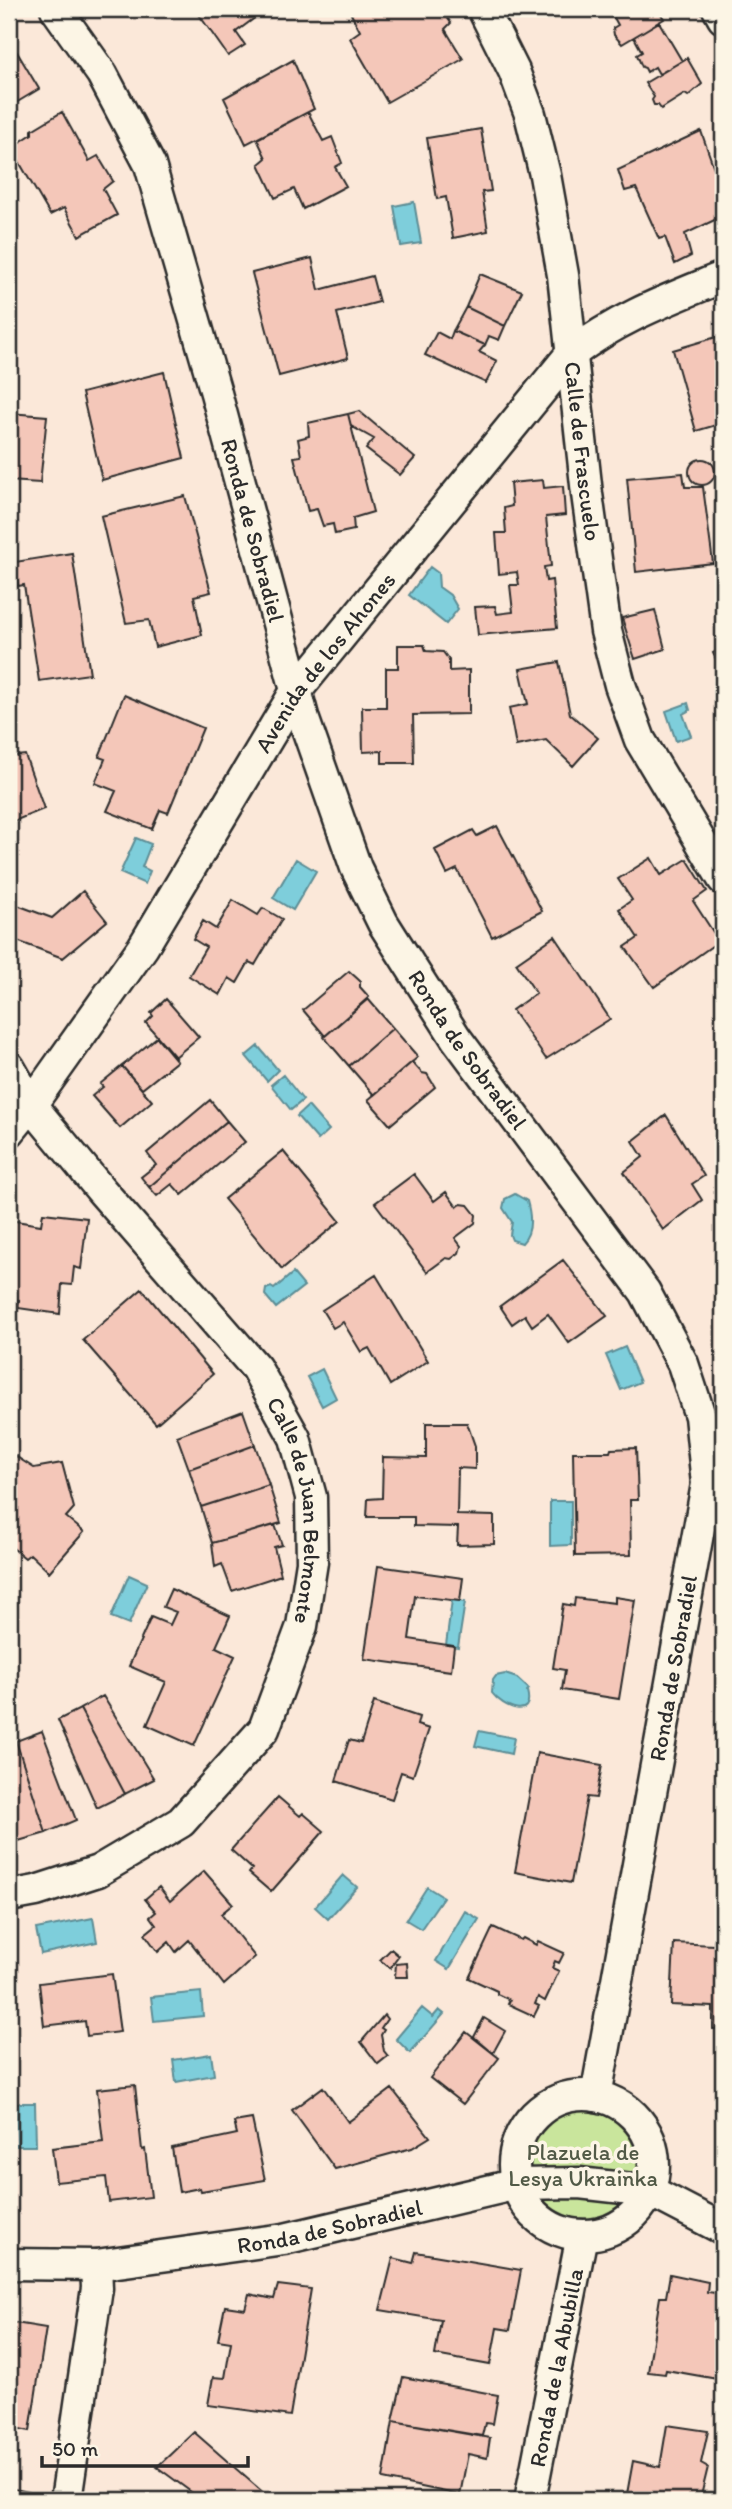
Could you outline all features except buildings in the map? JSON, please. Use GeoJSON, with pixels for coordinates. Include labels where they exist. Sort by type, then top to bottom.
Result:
{"type":"FeatureCollection","features":[{"type":"Feature","properties":{"kind":"street","name":"Ronda de Sobradiel"},"geometry":{"type":"LineString","coordinates":[[56,9],[102,74],[150,165],[216,393],[296,691],[318,763],[356,868],[383,923],[456,1038],[645,1292],[683,1364],[700,1416],[707,1484],[596,2096]]}},
{"type":"Feature","properties":{"kind":"street","name":"Calle de Frascuelo"},"geometry":{"type":"LineString","coordinates":[[483,9],[514,71],[530,114],[545,175],[563,275],[587,494],[606,631],[620,685],[640,740],[723,878]]}},
{"type":"Feature","properties":{"kind":"street"},"geometry":{"type":"LineString","coordinates":[[718,9],[723,18]]}},
{"type":"Feature","properties":{"kind":"street","name":"Avenida de los Ahones"},"geometry":{"type":"LineString","coordinates":[[9,1132],[143,947],[296,691],[571,354],[627,317],[723,277]]}},
{"type":"Feature","properties":{"kind":"street","name":"Calle de Juan Belmonte"},"geometry":{"type":"LineString","coordinates":[[9,1067],[31,1105],[256,1368],[295,1438],[310,1497],[312,1562],[302,1626],[264,1729],[181,1822],[98,1871],[36,1891],[9,1896]]}},
{"type":"Feature","properties":{"kind":"street"},"geometry":{"type":"LineString","coordinates":[[573,2096],[596,2096],[615,2103],[632,2114],[645,2131],[653,2150],[654,2171],[649,2191],[639,2210],[622,2224],[603,2233],[582,2235],[560,2231],[541,2220],[526,2204],[517,2184],[515,2161],[520,2138],[532,2119],[551,2104],[573,2096]]}},
{"type":"Feature","properties":{"kind":"street","name":"Ronda de Sobradiel"},"geometry":{"type":"LineString","coordinates":[[9,2264],[96,2265],[284,2239],[517,2184],[579,2183],[649,2191]]}},
{"type":"Feature","properties":{"kind":"street"},"geometry":{"type":"LineString","coordinates":[[649,2191],[723,2229]]}},
{"type":"Feature","properties":{"kind":"street","name":"Ronda de la Abubilla"},"geometry":{"type":"LineString","coordinates":[[530,2500],[582,2235]]}},
{"type":"Feature","properties":{"kind":"street"},"geometry":{"type":"LineString","coordinates":[[66,2500],[97,2288],[96,2265]]}},
{"type":"Feature","properties":{"kind":"green space","name":"Plazuela de Lesya Ukrainka"},"geometry":{"type":"Polygon","coordinates":[[[583,2110],[604,2115],[622,2126],[633,2144],[638,2165],[633,2186],[622,2204],[604,2215],[583,2220],[562,2215],[544,2204],[533,2186],[528,2165],[533,2144],[544,2126],[562,2115],[583,2110]]]}},
{"type":"Feature","properties":{"kind":"water"},"geometry":{"type":"Polygon","coordinates":[[[414,202],[421,243],[401,246],[394,206],[414,202]]]}},
{"type":"Feature","properties":{"kind":"water"},"geometry":{"type":"Polygon","coordinates":[[[430,567],[438,573],[439,587],[450,595],[458,609],[446,624],[409,595],[430,567]]]}},
{"type":"Feature","properties":{"kind":"water"},"geometry":{"type":"Polygon","coordinates":[[[688,703],[690,710],[683,714],[691,736],[676,741],[666,711],[688,703]]]}},
{"type":"Feature","properties":{"kind":"water"},"geometry":{"type":"Polygon","coordinates":[[[136,838],[151,844],[142,867],[150,871],[145,884],[120,873],[136,838]]]}},
{"type":"Feature","properties":{"kind":"water"},"geometry":{"type":"Polygon","coordinates":[[[296,859],[316,871],[293,910],[273,898],[296,859]]]}},
{"type":"Feature","properties":{"kind":"water"},"geometry":{"type":"Polygon","coordinates":[[[258,1046],[278,1070],[267,1081],[246,1056],[258,1046]]]}},
{"type":"Feature","properties":{"kind":"water"},"geometry":{"type":"Polygon","coordinates":[[[283,1075],[303,1100],[291,1110],[271,1085],[283,1075]]]}},
{"type":"Feature","properties":{"kind":"water"},"geometry":{"type":"Polygon","coordinates":[[[308,1106],[329,1130],[318,1140],[297,1116],[308,1106]]]}},
{"type":"Feature","properties":{"kind":"water"},"geometry":{"type":"Polygon","coordinates":[[[515,1194],[527,1201],[529,1212],[529,1229],[522,1243],[512,1240],[512,1222],[503,1208],[505,1199],[515,1194]]]}},
{"type":"Feature","properties":{"kind":"water"},"geometry":{"type":"Polygon","coordinates":[[[293,1273],[304,1286],[276,1308],[265,1295],[266,1289],[274,1289],[293,1273]]]}},
{"type":"Feature","properties":{"kind":"water"},"geometry":{"type":"Polygon","coordinates":[[[625,1347],[640,1382],[621,1390],[606,1355],[625,1347]]]}},
{"type":"Feature","properties":{"kind":"water"},"geometry":{"type":"Polygon","coordinates":[[[322,1369],[336,1398],[322,1406],[307,1377],[322,1369]]]}},
{"type":"Feature","properties":{"kind":"water"},"geometry":{"type":"Polygon","coordinates":[[[550,1501],[571,1501],[571,1545],[550,1546],[550,1501]]]}},
{"type":"Feature","properties":{"kind":"water"},"geometry":{"type":"Polygon","coordinates":[[[129,1575],[147,1583],[129,1624],[111,1617],[129,1575]]]}},
{"type":"Feature","properties":{"kind":"water"},"geometry":{"type":"Polygon","coordinates":[[[452,1600],[465,1602],[458,1647],[446,1645],[452,1600]]]}},
{"type":"Feature","properties":{"kind":"water"},"geometry":{"type":"Polygon","coordinates":[[[505,1674],[517,1678],[529,1689],[526,1706],[522,1709],[503,1703],[492,1693],[493,1680],[496,1676],[505,1674]]]}},
{"type":"Feature","properties":{"kind":"water"},"geometry":{"type":"Polygon","coordinates":[[[479,1731],[514,1738],[511,1754],[475,1746],[479,1731]]]}},
{"type":"Feature","properties":{"kind":"water"},"geometry":{"type":"Polygon","coordinates":[[[343,1875],[357,1887],[328,1919],[315,1907],[343,1875]]]}},
{"type":"Feature","properties":{"kind":"water"},"geometry":{"type":"Polygon","coordinates":[[[427,1887],[443,1897],[421,1929],[406,1920],[427,1887]]]}},
{"type":"Feature","properties":{"kind":"water"},"geometry":{"type":"Polygon","coordinates":[[[465,1911],[479,1919],[449,1969],[436,1961],[465,1911]]]}},
{"type":"Feature","properties":{"kind":"water"},"geometry":{"type":"Polygon","coordinates":[[[93,1918],[97,1942],[41,1954],[36,1929],[93,1918]]]}},
{"type":"Feature","properties":{"kind":"water"},"geometry":{"type":"Polygon","coordinates":[[[201,1992],[203,2016],[154,2021],[151,1997],[201,1992]]]}},
{"type":"Feature","properties":{"kind":"water"},"geometry":{"type":"Polygon","coordinates":[[[422,2008],[433,2017],[439,2010],[444,2014],[410,2053],[396,2039],[422,2008]]]}},
{"type":"Feature","properties":{"kind":"water"},"geometry":{"type":"Polygon","coordinates":[[[211,2054],[214,2075],[176,2082],[173,2060],[211,2054]]]}},
{"type":"Feature","properties":{"kind":"water"},"geometry":{"type":"Polygon","coordinates":[[[16,2103],[35,2103],[36,2146],[17,2146],[16,2103]]]}}]}
